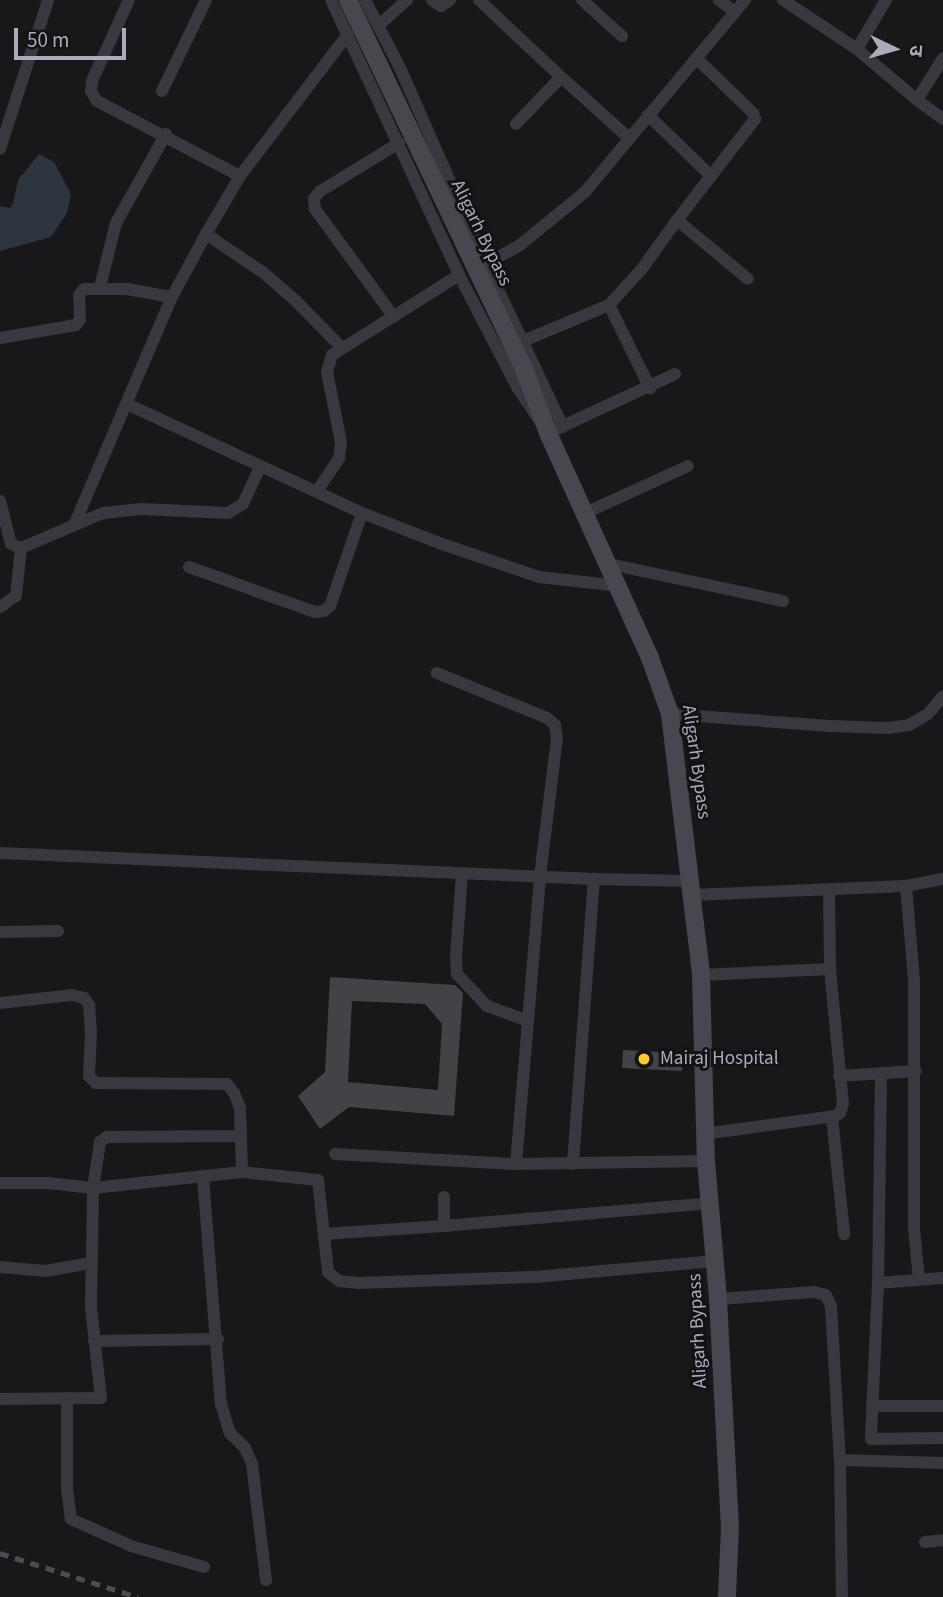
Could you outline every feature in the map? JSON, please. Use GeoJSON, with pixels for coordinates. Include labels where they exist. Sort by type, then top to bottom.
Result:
{"type":"FeatureCollection","features":[{"type":"Feature","properties":{"kind":"main road","name":"Aligarh Bypass"},"geometry":{"type":"LineString","coordinates":[[348,0],[524,369],[556,430],[585,513],[619,586],[670,713],[701,975],[704,1133],[718,1299],[730,1527],[727,1597]]}},
{"type":"Feature","properties":{"kind":"street"},"geometry":{"type":"LineString","coordinates":[[0,149],[47,0]]}},
{"type":"Feature","properties":{"kind":"street"},"geometry":{"type":"LineString","coordinates":[[129,0],[92,81],[91,91],[97,101],[166,134],[240,176]]}},
{"type":"Feature","properties":{"kind":"street"},"geometry":{"type":"LineString","coordinates":[[162,91],[206,0]]}},
{"type":"Feature","properties":{"kind":"street"},"geometry":{"type":"LineString","coordinates":[[331,0],[459,275],[517,387],[556,430]]}},
{"type":"Feature","properties":{"kind":"street"},"geometry":{"type":"LineString","coordinates":[[365,0],[454,186],[486,264],[523,341],[556,430]]}},
{"type":"Feature","properties":{"kind":"street"},"geometry":{"type":"LineString","coordinates":[[378,26],[407,0]]}},
{"type":"Feature","properties":{"kind":"street"},"geometry":{"type":"LineString","coordinates":[[432,0],[441,6],[450,0]]}},
{"type":"Feature","properties":{"kind":"street"},"geometry":{"type":"LineString","coordinates":[[479,0],[629,138]]}},
{"type":"Feature","properties":{"kind":"street"},"geometry":{"type":"LineString","coordinates":[[582,0],[622,36]]}},
{"type":"Feature","properties":{"kind":"street"},"geometry":{"type":"LineString","coordinates":[[719,0],[735,12]]}},
{"type":"Feature","properties":{"kind":"street"},"geometry":{"type":"LineString","coordinates":[[486,264],[520,245],[555,220],[585,192],[745,0]]}},
{"type":"Feature","properties":{"kind":"street"},"geometry":{"type":"LineString","coordinates":[[783,0],[857,49],[943,119]]}},
{"type":"Feature","properties":{"kind":"street"},"geometry":{"type":"LineString","coordinates":[[857,49],[886,0]]}},
{"type":"Feature","properties":{"kind":"street"},"geometry":{"type":"LineString","coordinates":[[75,523],[172,297],[206,234],[240,176],[348,34]]}},
{"type":"Feature","properties":{"kind":"street"},"geometry":{"type":"LineString","coordinates":[[523,341],[586,317],[609,305],[641,270],[710,175],[755,119],[753,113],[696,58]]}},
{"type":"Feature","properties":{"kind":"street"},"geometry":{"type":"LineString","coordinates":[[917,100],[943,58]]}},
{"type":"Feature","properties":{"kind":"street"},"geometry":{"type":"LineString","coordinates":[[516,124],[561,76]]}},
{"type":"Feature","properties":{"kind":"street"},"geometry":{"type":"LineString","coordinates":[[648,115],[710,175]]}},
{"type":"Feature","properties":{"kind":"street"},"geometry":{"type":"LineString","coordinates":[[100,287],[116,223],[166,134]]}},
{"type":"Feature","properties":{"kind":"street"},"geometry":{"type":"LineString","coordinates":[[394,317],[315,209],[314,199],[319,192],[399,144]]}},
{"type":"Feature","properties":{"kind":"street"},"geometry":{"type":"LineString","coordinates":[[677,220],[748,279]]}},
{"type":"Feature","properties":{"kind":"street"},"geometry":{"type":"LineString","coordinates":[[206,234],[265,274],[296,300],[342,348]]}},
{"type":"Feature","properties":{"kind":"street"},"geometry":{"type":"LineString","coordinates":[[317,491],[339,458],[341,442],[327,372],[332,355],[459,275]]}},
{"type":"Feature","properties":{"kind":"street"},"geometry":{"type":"LineString","coordinates":[[0,338],[76,325],[80,319],[80,291],[100,287],[172,297]]}},
{"type":"Feature","properties":{"kind":"street"},"geometry":{"type":"LineString","coordinates":[[609,305],[650,388]]}},
{"type":"Feature","properties":{"kind":"street"},"geometry":{"type":"LineString","coordinates":[[556,430],[675,374]]}},
{"type":"Feature","properties":{"kind":"street"},"geometry":{"type":"LineString","coordinates":[[127,404],[362,513],[539,577],[619,586]]}},
{"type":"Feature","properties":{"kind":"street"},"geometry":{"type":"LineString","coordinates":[[585,513],[688,466]]}},
{"type":"Feature","properties":{"kind":"street"},"geometry":{"type":"LineString","coordinates":[[0,501],[10,544],[21,548],[103,513],[141,509],[228,513],[243,504],[260,467]]}},
{"type":"Feature","properties":{"kind":"street"},"geometry":{"type":"LineString","coordinates":[[188,567],[314,612],[324,611],[330,607],[362,513]]}},
{"type":"Feature","properties":{"kind":"street"},"geometry":{"type":"LineString","coordinates":[[0,607],[16,596],[21,548]]}},
{"type":"Feature","properties":{"kind":"street"},"geometry":{"type":"LineString","coordinates":[[609,564],[783,601]]}},
{"type":"Feature","properties":{"kind":"street"},"geometry":{"type":"LineString","coordinates":[[437,673],[547,718],[555,725],[557,738],[540,876],[516,1164]]}},
{"type":"Feature","properties":{"kind":"street"},"geometry":{"type":"LineString","coordinates":[[670,713],[888,728],[909,725],[928,714],[943,696]]}},
{"type":"Feature","properties":{"kind":"street"},"geometry":{"type":"LineString","coordinates":[[0,853],[540,876],[692,888],[829,891],[906,886],[943,879]]}},
{"type":"Feature","properties":{"kind":"street"},"geometry":{"type":"LineString","coordinates":[[462,874],[457,974],[487,1006],[528,1021]]}},
{"type":"Feature","properties":{"kind":"street"},"geometry":{"type":"LineString","coordinates":[[573,1164],[594,879]]}},
{"type":"Feature","properties":{"kind":"street"},"geometry":{"type":"LineString","coordinates":[[906,886],[914,980],[914,1228],[919,1279]]}},
{"type":"Feature","properties":{"kind":"street"},"geometry":{"type":"LineString","coordinates":[[704,1133],[832,1117],[842,1110],[830,969],[829,891]]}},
{"type":"Feature","properties":{"kind":"street"},"geometry":{"type":"LineString","coordinates":[[0,932],[58,931]]}},
{"type":"Feature","properties":{"kind":"street"},"geometry":{"type":"LineString","coordinates":[[701,975],[830,969]]}},
{"type":"Feature","properties":{"kind":"street"},"geometry":{"type":"LineString","coordinates":[[0,1003],[72,995],[85,998],[89,1005],[91,1032],[89,1076],[96,1083],[227,1084],[240,1108],[242,1172]]}},
{"type":"Feature","properties":{"kind":"street"},"geometry":{"type":"LineString","coordinates":[[839,1076],[916,1071]]}},
{"type":"Feature","properties":{"kind":"street"},"geometry":{"type":"LineString","coordinates":[[881,1073],[878,1283],[871,1439],[943,1438]]}},
{"type":"Feature","properties":{"kind":"street"},"geometry":{"type":"LineString","coordinates":[[832,1117],[844,1234]]}},
{"type":"Feature","properties":{"kind":"street"},"geometry":{"type":"LineString","coordinates":[[0,1399],[101,1398],[94,1341],[92,1263],[93,1188],[100,1142],[107,1137],[241,1136]]}},
{"type":"Feature","properties":{"kind":"street"},"geometry":{"type":"LineString","coordinates":[[335,1154],[516,1164],[706,1161]]}},
{"type":"Feature","properties":{"kind":"street"},"geometry":{"type":"LineString","coordinates":[[0,1183],[48,1183],[93,1188],[242,1172],[318,1180],[328,1272],[339,1281],[359,1283],[535,1277],[715,1261]]}},
{"type":"Feature","properties":{"kind":"street"},"geometry":{"type":"LineString","coordinates":[[204,1177],[225,1423],[230,1433],[245,1448],[253,1464],[267,1580]]}},
{"type":"Feature","properties":{"kind":"street"},"geometry":{"type":"LineString","coordinates":[[444,1196],[444,1226]]}},
{"type":"Feature","properties":{"kind":"street"},"geometry":{"type":"LineString","coordinates":[[324,1234],[711,1203]]}},
{"type":"Feature","properties":{"kind":"street"},"geometry":{"type":"LineString","coordinates":[[0,1267],[45,1271],[92,1263]]}},
{"type":"Feature","properties":{"kind":"street"},"geometry":{"type":"LineString","coordinates":[[878,1283],[943,1278]]}},
{"type":"Feature","properties":{"kind":"street"},"geometry":{"type":"LineString","coordinates":[[718,1299],[814,1292],[826,1295],[831,1306],[840,1460],[842,1597]]}},
{"type":"Feature","properties":{"kind":"street"},"geometry":{"type":"LineString","coordinates":[[94,1341],[218,1339]]}},
{"type":"Feature","properties":{"kind":"street"},"geometry":{"type":"LineString","coordinates":[[67,1398],[67,1488],[71,1519],[131,1546],[204,1567]]}},
{"type":"Feature","properties":{"kind":"street"},"geometry":{"type":"LineString","coordinates":[[872,1406],[943,1406]]}},
{"type":"Feature","properties":{"kind":"street"},"geometry":{"type":"LineString","coordinates":[[840,1460],[943,1463]]}},
{"type":"Feature","properties":{"kind":"street"},"geometry":{"type":"LineString","coordinates":[[925,1542],[943,1540]]}},
{"type":"Feature","properties":{"kind":"shaded area"},"geometry":{"type":"Polygon","coordinates":[[[39,154],[54,162],[71,194],[67,213],[51,237],[0,251],[0,206],[10,208],[13,204],[18,180],[39,154]]]}},
{"type":"Feature","properties":{"kind":"building"},"geometry":{"type":"Polygon","coordinates":[[[330,977],[455,985],[463,993],[454,1116],[349,1107],[320,1129],[298,1096],[325,1072],[330,977]],[[352,1001],[348,1082],[438,1090],[442,1024],[425,1004],[352,1001]]]}},
{"type":"Feature","properties":{"kind":"building"},"geometry":{"type":"Polygon","coordinates":[[[623,1050],[683,1053],[682,1071],[622,1068],[623,1050]]]}},
{"type":"Feature","properties":{"kind":"railway"},"geometry":{"type":"LineString","coordinates":[[0,1553],[138,1597]]}},
{"type":"Feature","properties":{"kind":"place","name":"Mairaj Hospital"},"geometry":{"type":"Point","coordinates":[644,1059]}}]}
